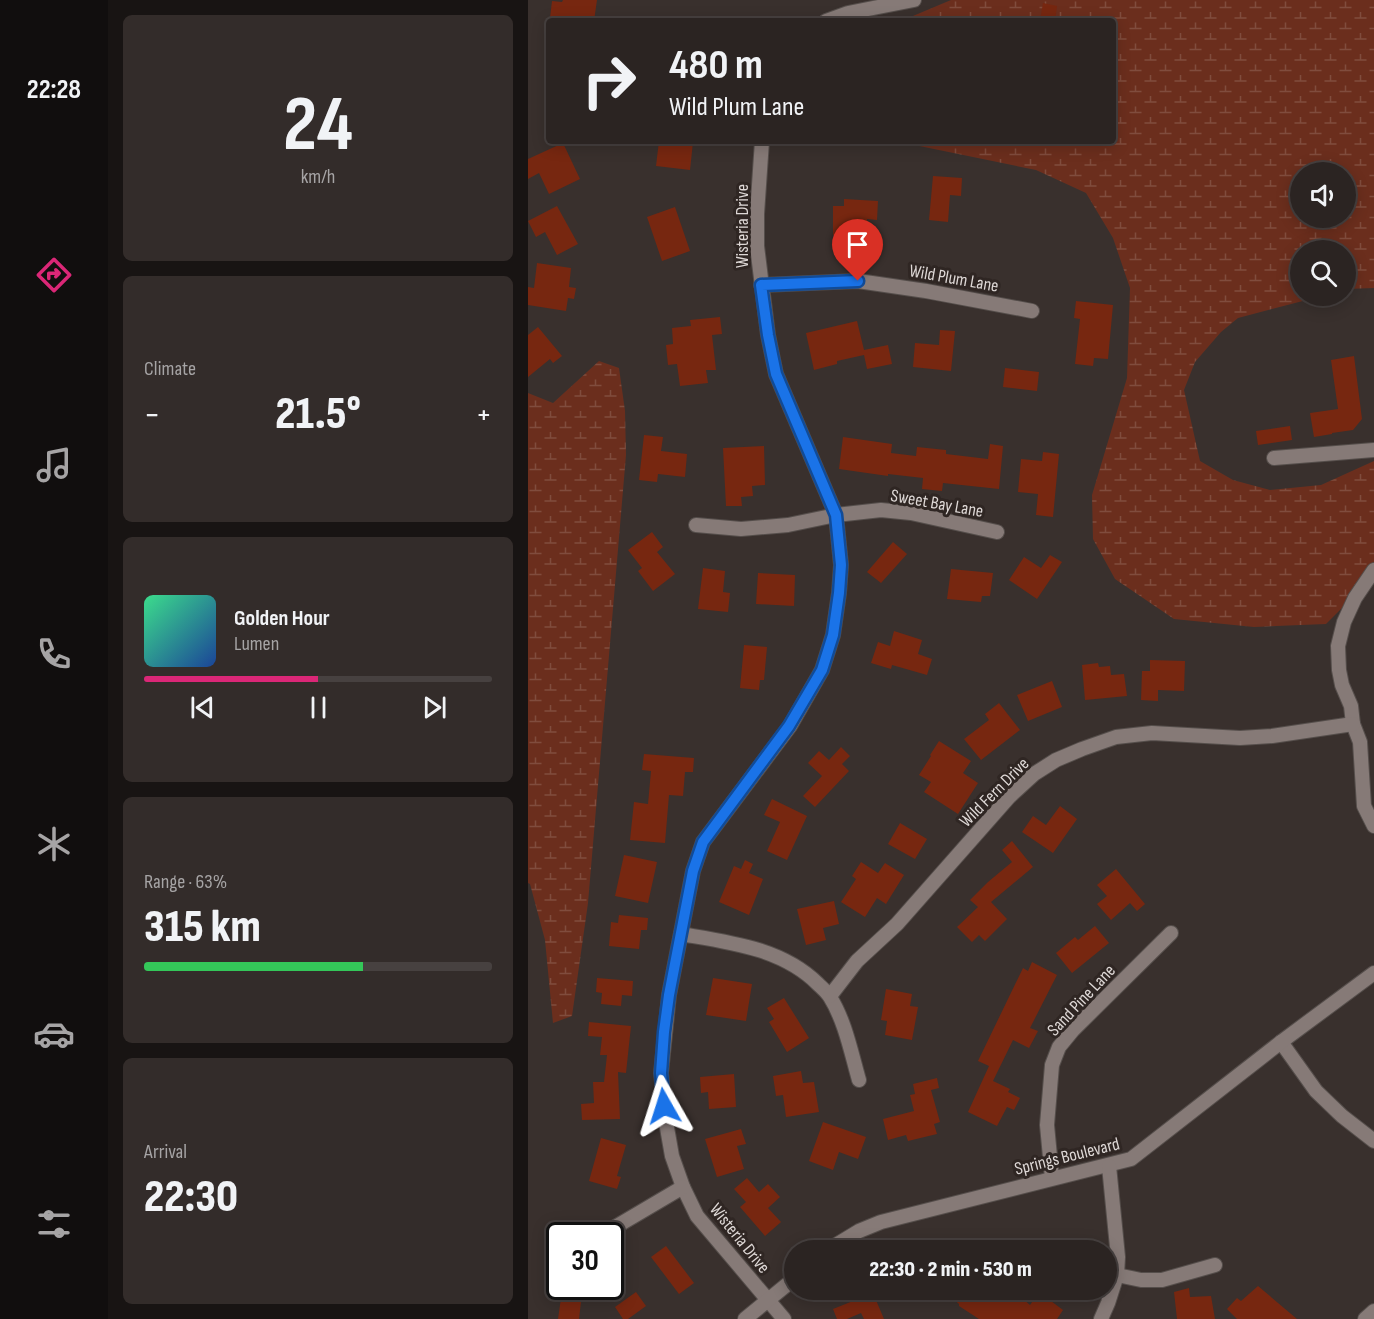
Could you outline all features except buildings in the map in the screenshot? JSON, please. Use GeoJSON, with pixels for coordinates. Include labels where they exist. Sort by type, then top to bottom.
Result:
{"type":"FeatureCollection","features":[{"type":"Feature","properties":{"kind":"street"},"geometry":{"type":"LineString","coordinates":[[834,18],[848,13],[914,0]]}},
{"type":"Feature","properties":{"kind":"street","name":"Wisteria Drive"},"geometry":{"type":"LineString","coordinates":[[762,144],[757,246],[768,335],[776,374],[836,515],[841,565],[839,593],[833,635],[822,670],[789,726],[703,842],[693,871],[669,995],[661,1073],[672,1156],[682,1187],[697,1216],[784,1319]]}},
{"type":"Feature","properties":{"kind":"street","name":"Wild Plum Lane"},"geometry":{"type":"LineString","coordinates":[[761,285],[858,281],[1032,311]]}},
{"type":"Feature","properties":{"kind":"street"},"geometry":{"type":"LineString","coordinates":[[1274,458],[1374,450]]}},
{"type":"Feature","properties":{"kind":"street","name":"Sweet Bay Lane"},"geometry":{"type":"LineString","coordinates":[[696,525],[741,529],[788,525],[836,515],[881,510],[911,513],[997,532]]}},
{"type":"Feature","properties":{"kind":"street"},"geometry":{"type":"LineString","coordinates":[[1374,570],[1355,598],[1344,622],[1338,646],[1342,686],[1351,706],[1353,724],[1360,742],[1364,806],[1374,826]]}},
{"type":"Feature","properties":{"kind":"street","name":"Wild Fern Drive"},"geometry":{"type":"LineString","coordinates":[[830,996],[856,961],[897,924],[1009,797],[1034,774],[1056,760],[1082,748],[1116,737],[1152,733],[1262,737],[1353,724]]}},
{"type":"Feature","properties":{"kind":"street","name":"Sand Pine Lane"},"geometry":{"type":"LineString","coordinates":[[1052,1178],[1047,1125],[1052,1065],[1059,1047],[1073,1030],[1171,933]]}},
{"type":"Feature","properties":{"kind":"street"},"geometry":{"type":"LineString","coordinates":[[681,934],[743,945],[783,959],[810,976],[830,996],[843,1024],[860,1080]]}},
{"type":"Feature","properties":{"kind":"street","name":"Springs Boulevard"},"geometry":{"type":"LineString","coordinates":[[844,1240],[881,1222],[1131,1159],[1374,973]]}},
{"type":"Feature","properties":{"kind":"street"},"geometry":{"type":"LineString","coordinates":[[1281,1042],[1316,1091],[1342,1116],[1374,1141]]}},
{"type":"Feature","properties":{"kind":"street"},"geometry":{"type":"LineString","coordinates":[[1108,1166],[1116,1240]]}},
{"type":"Feature","properties":{"kind":"street"},"geometry":{"type":"LineString","coordinates":[[623,1222],[682,1187]]}},
{"type":"Feature","properties":{"kind":"street"},"geometry":{"type":"LineString","coordinates":[[1117,1248],[1117,1266]]}},
{"type":"Feature","properties":{"kind":"street"},"geometry":{"type":"LineString","coordinates":[[1117,1275],[1141,1280],[1162,1280],[1215,1265]]}},
{"type":"Feature","properties":{"kind":"street"},"geometry":{"type":"LineString","coordinates":[[745,1319],[784,1287]]}},
{"type":"Feature","properties":{"kind":"street"},"geometry":{"type":"LineString","coordinates":[[1101,1319],[1109,1300]]}},
{"type":"Feature","properties":{"kind":"street"},"geometry":{"type":"LineString","coordinates":[[1365,1319],[1374,1311]]}},
{"type":"Feature","properties":{"kind":"green space"},"geometry":{"type":"Polygon","coordinates":[[[951,0],[1374,0],[1374,288],[1356,289],[1356,240],[1290,240],[1290,304],[1238,318],[1221,332],[1195,362],[1184,390],[1200,461],[1233,480],[1270,490],[1321,485],[1374,461],[1374,576],[1326,624],[1254,627],[1174,619],[1115,579],[1093,539],[1092,495],[1127,378],[1130,288],[1113,238],[1086,193],[1036,170],[910,144],[1116,144],[1116,18],[908,18],[951,0]]]}},
{"type":"Feature","properties":{"kind":"green space"},"geometry":{"type":"Polygon","coordinates":[[[599,361],[619,368],[625,411],[626,455],[588,903],[572,1016],[553,1023],[545,940],[528,883],[528,393],[553,403],[599,361]]]}},
{"type":"Feature","properties":{"kind":"route"},"geometry":{"type":"LineString","coordinates":[[664,1106],[661,1073],[664,1032],[693,871],[703,842],[789,726],[822,670],[833,635],[839,593],[841,565],[836,515],[776,374],[761,285],[858,281]]}}]}
